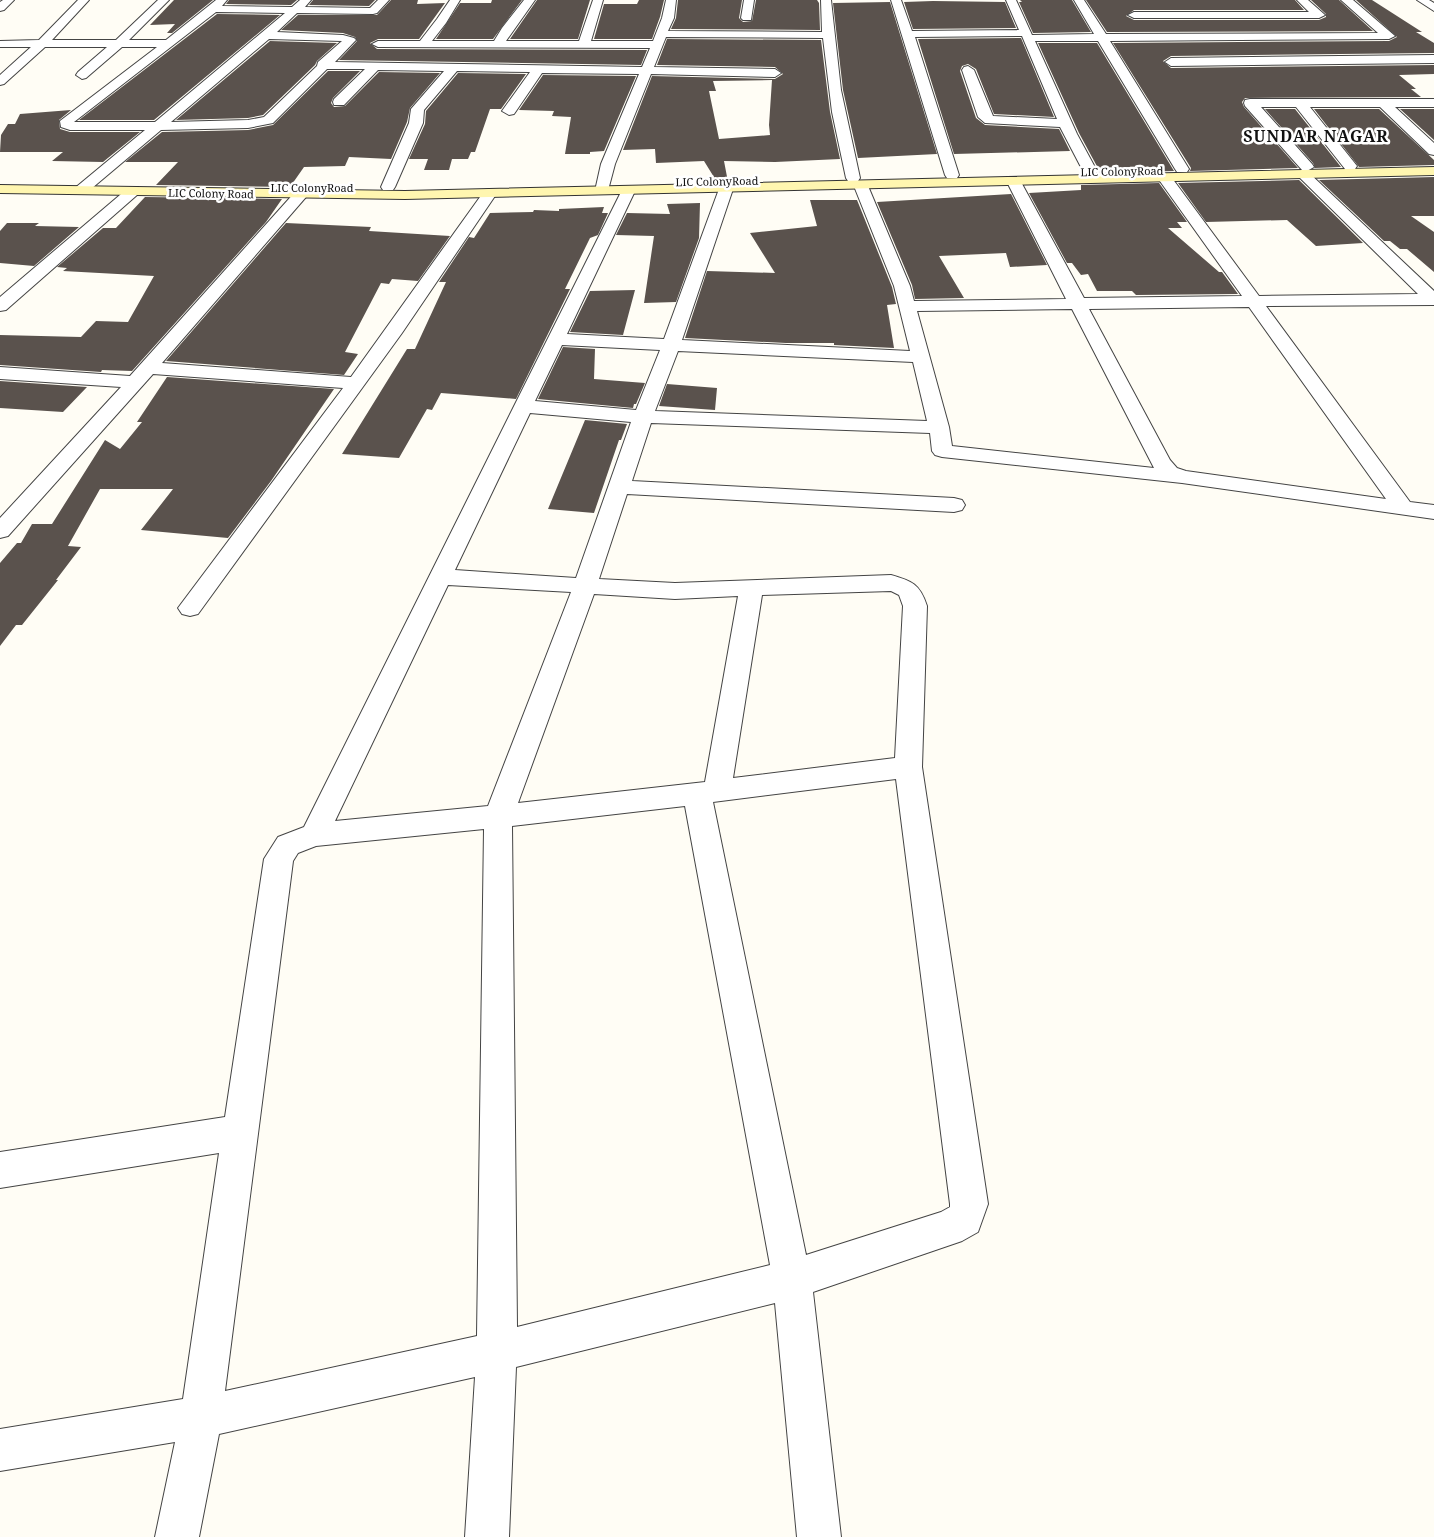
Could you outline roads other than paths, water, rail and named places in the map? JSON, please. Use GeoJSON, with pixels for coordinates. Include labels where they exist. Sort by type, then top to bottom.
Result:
{"type":"FeatureCollection","features":[{"type":"Feature","properties":{"kind":"main road","name":"LIC ColonyRoad"},"geometry":{"type":"LineString","coordinates":[[603,187],[628,191],[726,189],[952,175],[1014,182],[1306,171],[1350,166],[1434,163]]}},
{"type":"Feature","properties":{"kind":"main road","name":"LIC ColonyRoad"},"geometry":{"type":"LineString","coordinates":[[0,181],[85,187],[311,192],[388,187],[603,187],[857,182],[988,178],[1090,171],[1434,171]]}},
{"type":"Feature","properties":{"kind":"main road","name":"LIC Colony Road"},"geometry":{"type":"LineString","coordinates":[[0,189],[85,187],[132,192],[490,193],[603,187]]}},
{"type":"Feature","properties":{"kind":"street"},"geometry":{"type":"LineString","coordinates":[[0,8],[9,0]]}},
{"type":"Feature","properties":{"kind":"street"},"geometry":{"type":"LineString","coordinates":[[0,81],[42,44],[84,0]]}},
{"type":"Feature","properties":{"kind":"street"},"geometry":{"type":"LineString","coordinates":[[82,75],[164,0]]}},
{"type":"Feature","properties":{"kind":"street"},"geometry":{"type":"LineString","coordinates":[[222,0],[213,9],[67,121],[66,124],[70,126],[158,126],[248,124],[268,120],[322,65],[350,40],[343,38],[266,35]]}},
{"type":"Feature","properties":{"kind":"street"},"geometry":{"type":"LineString","coordinates":[[85,187],[306,0]]}},
{"type":"Feature","properties":{"kind":"street"},"geometry":{"type":"LineString","coordinates":[[213,9],[373,12],[384,0]]}},
{"type":"Feature","properties":{"kind":"street"},"geometry":{"type":"LineString","coordinates":[[423,44],[442,21],[455,0]]}},
{"type":"Feature","properties":{"kind":"street"},"geometry":{"type":"LineString","coordinates":[[498,44],[506,30],[530,0]]}},
{"type":"Feature","properties":{"kind":"street"},"geometry":{"type":"LineString","coordinates":[[584,44],[598,0]]}},
{"type":"Feature","properties":{"kind":"street"},"geometry":{"type":"LineString","coordinates":[[603,187],[608,164],[646,71],[673,18],[671,0]]}},
{"type":"Feature","properties":{"kind":"street"},"geometry":{"type":"LineString","coordinates":[[747,19],[749,0]]}},
{"type":"Feature","properties":{"kind":"street"},"geometry":{"type":"LineString","coordinates":[[826,0],[821,19],[827,35],[835,98],[857,182],[902,286],[939,427],[942,451],[1182,477],[1434,512]]}},
{"type":"Feature","properties":{"kind":"street"},"geometry":{"type":"LineString","coordinates":[[896,0],[908,19],[907,34],[952,175]]}},
{"type":"Feature","properties":{"kind":"street"},"geometry":{"type":"LineString","coordinates":[[1011,0],[1013,16],[1027,35],[1066,123],[1090,171]]}},
{"type":"Feature","properties":{"kind":"street"},"geometry":{"type":"LineString","coordinates":[[1079,0],[1104,38],[1182,170]]}},
{"type":"Feature","properties":{"kind":"street"},"geometry":{"type":"LineString","coordinates":[[1156,0],[1168,15]]}},
{"type":"Feature","properties":{"kind":"street"},"geometry":{"type":"LineString","coordinates":[[1134,15],[1319,15],[1302,0]]}},
{"type":"Feature","properties":{"kind":"street"},"geometry":{"type":"LineString","coordinates":[[1346,0],[1389,36]]}},
{"type":"Feature","properties":{"kind":"street"},"geometry":{"type":"LineString","coordinates":[[1422,0],[1434,8]]}},
{"type":"Feature","properties":{"kind":"street"},"geometry":{"type":"LineString","coordinates":[[1231,4],[1301,76]]}},
{"type":"Feature","properties":{"kind":"street"},"geometry":{"type":"LineString","coordinates":[[907,34],[1104,38],[1389,36],[1401,40]]}},
{"type":"Feature","properties":{"kind":"street"},"geometry":{"type":"LineString","coordinates":[[378,44],[659,45],[827,35]]}},
{"type":"Feature","properties":{"kind":"street"},"geometry":{"type":"LineString","coordinates":[[0,44],[169,43]]}},
{"type":"Feature","properties":{"kind":"street"},"geometry":{"type":"LineString","coordinates":[[1416,58],[1434,72]]}},
{"type":"Feature","properties":{"kind":"street"},"geometry":{"type":"LineString","coordinates":[[1171,62],[1434,59]]}},
{"type":"Feature","properties":{"kind":"street"},"geometry":{"type":"LineString","coordinates":[[322,65],[776,73]]}},
{"type":"Feature","properties":{"kind":"street"},"geometry":{"type":"LineString","coordinates":[[339,102],[375,66]]}},
{"type":"Feature","properties":{"kind":"street"},"geometry":{"type":"LineString","coordinates":[[388,187],[416,123],[418,109],[454,67]]}},
{"type":"Feature","properties":{"kind":"street"},"geometry":{"type":"LineString","coordinates":[[509,111],[538,68]]}},
{"type":"Feature","properties":{"kind":"street"},"geometry":{"type":"LineString","coordinates":[[968,70],[985,117],[990,120],[1066,123]]}},
{"type":"Feature","properties":{"kind":"street"},"geometry":{"type":"LineString","coordinates":[[1315,89],[1328,103]]}},
{"type":"Feature","properties":{"kind":"street"},"geometry":{"type":"LineString","coordinates":[[1434,103],[1250,103],[1306,171],[1434,300]]}},
{"type":"Feature","properties":{"kind":"street"},"geometry":{"type":"LineString","coordinates":[[1300,103],[1350,166]]}},
{"type":"Feature","properties":{"kind":"street"},"geometry":{"type":"LineString","coordinates":[[1383,103],[1434,151]]}},
{"type":"Feature","properties":{"kind":"street"},"geometry":{"type":"LineString","coordinates":[[1164,177],[1404,509]]}},
{"type":"Feature","properties":{"kind":"street"},"geometry":{"type":"LineString","coordinates":[[1014,182],[1161,463],[1170,472],[1182,477]]}},
{"type":"Feature","properties":{"kind":"street"},"geometry":{"type":"LineString","coordinates":[[487,1537],[497,1352],[498,818],[585,586],[643,417],[726,189]]}},
{"type":"Feature","properties":{"kind":"street"},"geometry":{"type":"LineString","coordinates":[[314,836],[628,191]]}},
{"type":"Feature","properties":{"kind":"street"},"geometry":{"type":"LineString","coordinates":[[0,306],[132,192]]}},
{"type":"Feature","properties":{"kind":"street"},"geometry":{"type":"LineString","coordinates":[[0,531],[311,192]]}},
{"type":"Feature","properties":{"kind":"street"},"geometry":{"type":"LineString","coordinates":[[190,608],[396,329],[490,193]]}},
{"type":"Feature","properties":{"kind":"street"},"geometry":{"type":"LineString","coordinates":[[907,306],[1434,300]]}},
{"type":"Feature","properties":{"kind":"street"},"geometry":{"type":"LineString","coordinates":[[556,339],[671,343],[921,358]]}},
{"type":"Feature","properties":{"kind":"street"},"geometry":{"type":"LineString","coordinates":[[0,374],[142,375],[356,383]]}},
{"type":"Feature","properties":{"kind":"street"},"geometry":{"type":"LineString","coordinates":[[523,406],[643,417],[939,427]]}},
{"type":"Feature","properties":{"kind":"street"},"geometry":{"type":"LineString","coordinates":[[620,487],[954,505]]}},
{"type":"Feature","properties":{"kind":"street"},"geometry":{"type":"LineString","coordinates":[[0,1450],[201,1416],[497,1352],[792,1279],[949,1228],[965,1219],[969,1204],[908,767],[915,606],[910,591],[901,585],[890,583],[675,591],[439,577]]}},
{"type":"Feature","properties":{"kind":"street"},"geometry":{"type":"LineString","coordinates":[[751,588],[707,793],[792,1279],[819,1537]]}},
{"type":"Feature","properties":{"kind":"street"},"geometry":{"type":"LineString","coordinates":[[177,1537],[201,1416],[279,859],[288,845],[314,836],[498,818],[908,767]]}},
{"type":"Feature","properties":{"kind":"street"},"geometry":{"type":"LineString","coordinates":[[0,1170],[240,1132]]}},
{"type":"Feature","properties":{"kind":"district","name":"SUNDAR NAGAR"},"geometry":{"type":"Point","coordinates":[1316,136]}}]}
